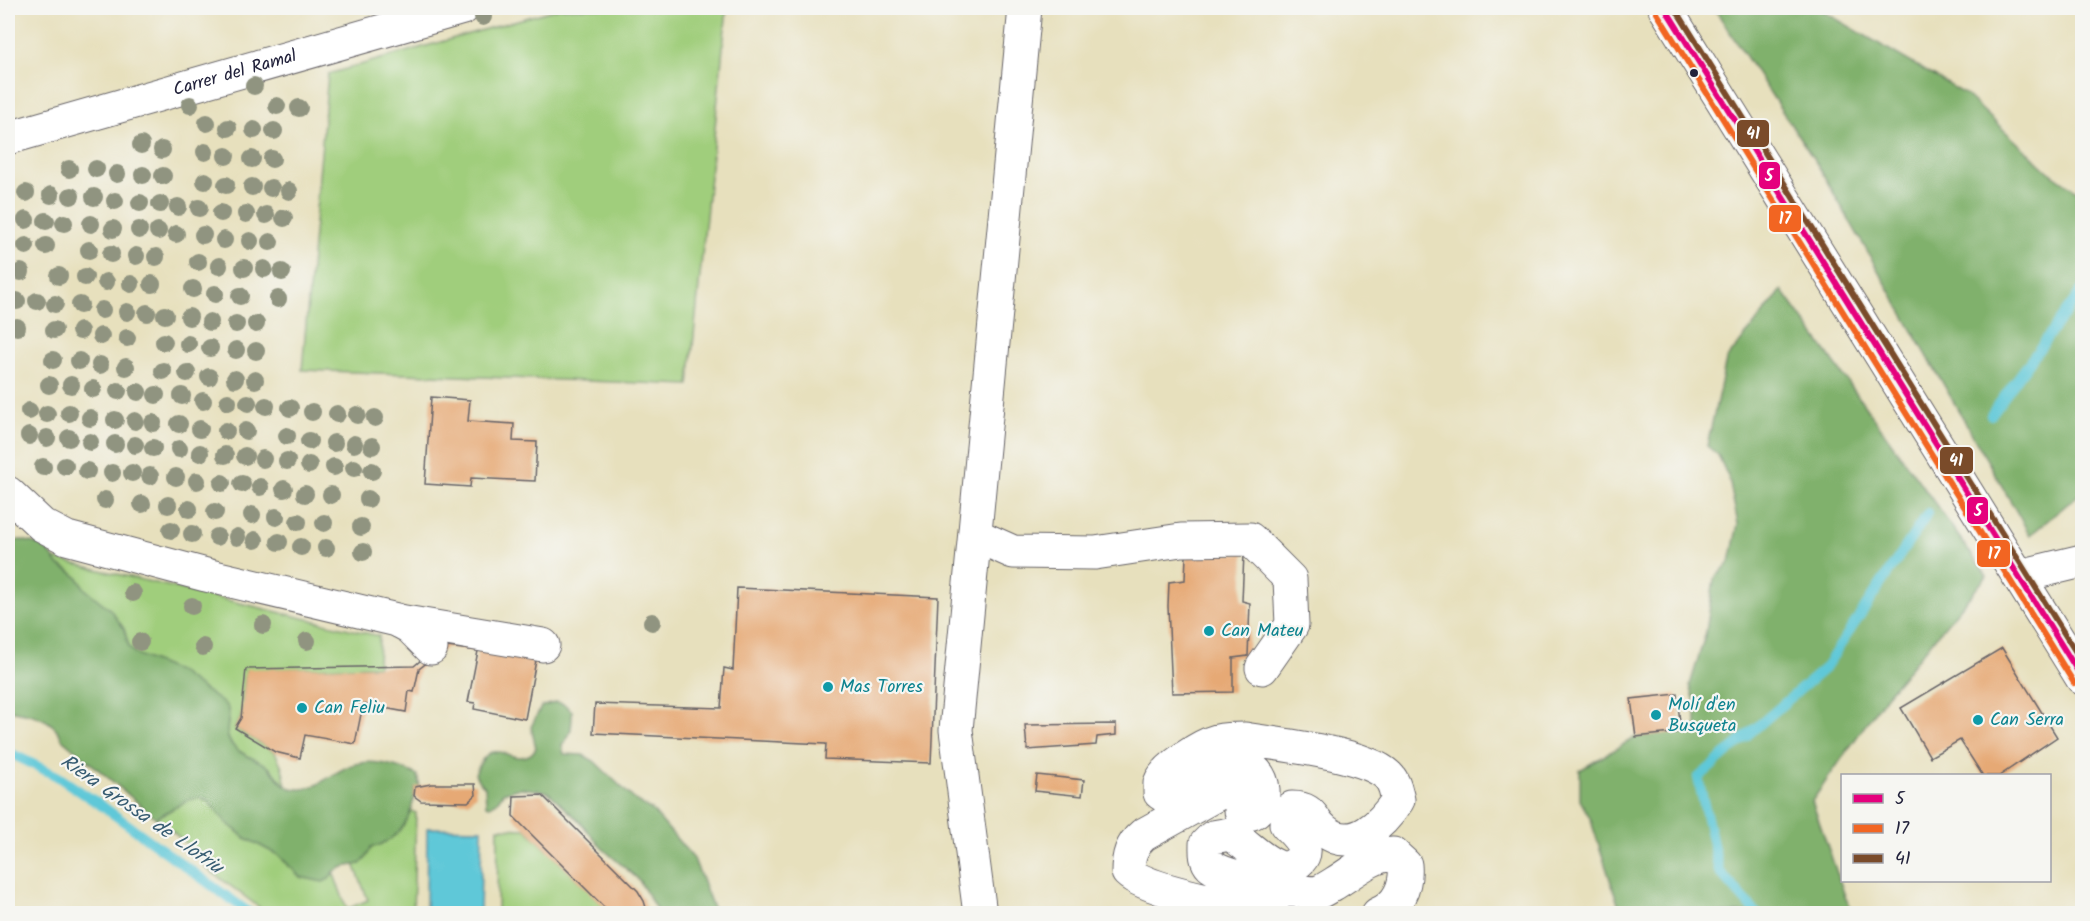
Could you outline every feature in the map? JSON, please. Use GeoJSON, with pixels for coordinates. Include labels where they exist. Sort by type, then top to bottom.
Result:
{"type":"FeatureCollection","features":[{"type":"Feature","properties":{"kind":"main road","name":"Carrer del Ramal"},"geometry":{"type":"LineString","coordinates":[[8,138],[463,8]]}},
{"type":"Feature","properties":{"kind":"main road"},"geometry":{"type":"LineString","coordinates":[[980,914],[956,730],[1025,8]]}},
{"type":"Feature","properties":{"kind":"main road"},"geometry":{"type":"LineString","coordinates":[[1665,8],[2082,678]]}},
{"type":"Feature","properties":{"kind":"main road"},"geometry":{"type":"LineString","coordinates":[[8,493],[42,525],[66,538],[195,573],[397,620],[543,645]]}},
{"type":"Feature","properties":{"kind":"main road"},"geometry":{"type":"LineString","coordinates":[[975,535],[1013,552],[1095,553],[1181,540],[1250,539],[1290,579],[1292,625],[1262,668]]}},
{"type":"Feature","properties":{"kind":"main road"},"geometry":{"type":"LineString","coordinates":[[2020,576],[2082,561]]}},
{"type":"Feature","properties":{"kind":"main road"},"geometry":{"type":"LineString","coordinates":[[397,620],[410,627],[431,648]]}},
{"type":"Feature","properties":{"kind":"main road"},"geometry":{"type":"LineString","coordinates":[[1273,914],[1207,901],[1146,883],[1132,877],[1128,872],[1130,851],[1135,841],[1226,789],[1233,788],[1239,791],[1242,800],[1241,810],[1247,814],[1258,810],[1263,783],[1258,773],[1249,766],[1235,763],[1211,772],[1179,794],[1166,797],[1160,793],[1160,783],[1166,775],[1187,756],[1214,742],[1245,739],[1356,758],[1379,768],[1390,778],[1396,788],[1398,800],[1378,825],[1361,837],[1348,839],[1334,837],[1324,830],[1309,811],[1292,808],[1287,813],[1286,824],[1299,838],[1304,854],[1302,860],[1291,867],[1278,867],[1230,834],[1213,837],[1206,844],[1206,858],[1210,866],[1223,873],[1309,892],[1318,892],[1372,860],[1393,854],[1405,865],[1404,885],[1400,897],[1377,914]]}},
{"type":"Feature","properties":{"kind":"green space"},"geometry":{"type":"Polygon","coordinates":[[[560,8],[727,8],[689,385],[302,370],[328,74],[560,8]]]}},
{"type":"Feature","properties":{"kind":"green space"},"geometry":{"type":"Polygon","coordinates":[[[1714,8],[1818,8],[1965,94],[2048,171],[2082,195],[2082,492],[2030,535],[1817,164],[1714,8]]]}},
{"type":"Feature","properties":{"kind":"green space"},"geometry":{"type":"Polygon","coordinates":[[[1782,290],[1987,576],[1885,697],[1812,801],[1846,899],[1855,913],[1621,913],[1590,818],[1580,800],[1580,770],[1636,737],[1696,729],[1696,706],[1690,685],[1706,632],[1714,579],[1730,562],[1738,524],[1729,479],[1718,455],[1707,446],[1726,360],[1782,290]]]}},
{"type":"Feature","properties":{"kind":"green space"},"geometry":{"type":"Polygon","coordinates":[[[22,540],[38,544],[49,552],[59,566],[78,578],[85,589],[111,610],[124,629],[129,647],[136,654],[179,672],[227,706],[229,715],[227,733],[233,746],[264,764],[287,786],[308,788],[347,767],[371,762],[387,764],[417,775],[420,787],[415,788],[412,809],[404,826],[390,839],[371,848],[360,864],[343,867],[333,872],[329,879],[323,882],[300,877],[280,856],[244,837],[227,823],[208,801],[200,798],[190,799],[156,818],[62,739],[47,721],[40,717],[8,710],[8,549],[12,541],[22,540]]]}},
{"type":"Feature","properties":{"kind":"green space"},"geometry":{"type":"Polygon","coordinates":[[[54,559],[379,636],[378,666],[246,670],[241,718],[235,728],[275,752],[282,767],[286,786],[271,769],[239,751],[229,741],[227,729],[229,711],[196,685],[136,654],[129,647],[124,629],[84,589],[78,578],[59,566],[54,559]]]}},
{"type":"Feature","properties":{"kind":"green space"},"geometry":{"type":"Polygon","coordinates":[[[557,702],[572,711],[571,730],[562,745],[564,754],[583,755],[594,761],[635,800],[652,810],[694,859],[715,913],[657,913],[639,880],[602,848],[580,822],[549,793],[520,788],[503,793],[497,802],[490,806],[486,805],[485,787],[475,774],[481,761],[494,752],[521,757],[531,754],[536,748],[531,727],[541,707],[557,702]]]}},
{"type":"Feature","properties":{"kind":"green space"},"geometry":{"type":"Polygon","coordinates":[[[200,798],[208,801],[227,823],[244,837],[280,856],[288,866],[329,879],[333,872],[347,909],[368,900],[354,864],[360,864],[366,858],[371,847],[391,838],[411,811],[416,813],[413,913],[267,913],[205,867],[210,863],[156,818],[190,799],[200,798]]]}},
{"type":"Feature","properties":{"kind":"green space"},"geometry":{"type":"Polygon","coordinates":[[[498,828],[526,829],[611,913],[497,914],[498,828]]]}},
{"type":"Feature","properties":{"kind":"water"},"geometry":{"type":"Polygon","coordinates":[[[427,828],[482,829],[480,913],[426,913],[427,828]]]}},
{"type":"Feature","properties":{"kind":"building"},"geometry":{"type":"Polygon","coordinates":[[[431,397],[470,400],[468,421],[514,424],[513,441],[537,442],[535,481],[471,478],[470,487],[425,484],[431,397]]]}},
{"type":"Feature","properties":{"kind":"building","name":"Can Mateu"},"geometry":{"type":"Polygon","coordinates":[[[1244,553],[1242,601],[1250,603],[1248,656],[1233,658],[1233,692],[1172,693],[1169,582],[1185,580],[1186,556],[1244,553]]]}},
{"type":"Feature","properties":{"kind":"building","name":"Mas Torres"},"geometry":{"type":"Polygon","coordinates":[[[737,588],[938,597],[931,763],[825,759],[826,744],[593,733],[595,704],[721,708],[724,668],[733,670],[737,588]]]}},
{"type":"Feature","properties":{"kind":"building","name":"Can Feliu"},"geometry":{"type":"Polygon","coordinates":[[[445,640],[537,655],[525,719],[474,709],[475,703],[468,702],[478,651],[447,647],[419,669],[414,692],[409,691],[406,712],[363,704],[355,744],[305,735],[300,758],[275,752],[235,728],[241,718],[246,669],[414,666],[445,640]]]}},
{"type":"Feature","properties":{"kind":"building","name":"Can Serra"},"geometry":{"type":"Polygon","coordinates":[[[2002,648],[2057,737],[2002,774],[1982,774],[1960,740],[1930,757],[1901,708],[2002,648]]]}},
{"type":"Feature","properties":{"kind":"building","name":"Molí d'en Busqueta"},"geometry":{"type":"Polygon","coordinates":[[[1677,694],[1681,732],[1636,737],[1631,699],[1677,694]]]}},
{"type":"Feature","properties":{"kind":"building"},"geometry":{"type":"Polygon","coordinates":[[[1116,724],[1116,735],[1097,737],[1096,745],[1027,750],[1025,725],[1116,724]]]}},
{"type":"Feature","properties":{"kind":"building"},"geometry":{"type":"Polygon","coordinates":[[[1037,775],[1084,780],[1082,796],[1035,791],[1037,775]]]}},
{"type":"Feature","properties":{"kind":"building"},"geometry":{"type":"Polygon","coordinates":[[[431,784],[475,784],[476,795],[468,802],[421,801],[414,796],[415,787],[431,784]]]}},
{"type":"Feature","properties":{"kind":"building"},"geometry":{"type":"Polygon","coordinates":[[[542,795],[638,891],[648,914],[611,914],[513,816],[514,796],[542,795]]]}},
{"type":"Feature","properties":{"kind":"waterway","name":"Riera Grossa de Llofriu"},"geometry":{"type":"LineString","coordinates":[[1991,415],[2082,290]]}},
{"type":"Feature","properties":{"kind":"waterway","name":"Riera Grossa de Llofriu"},"geometry":{"type":"LineString","coordinates":[[1757,914],[1719,871],[1698,778],[1825,668],[1928,513]]}},
{"type":"Feature","properties":{"kind":"waterway","name":"Riera Grossa de Llofriu"},"geometry":{"type":"LineString","coordinates":[[8,752],[57,776],[251,914]]}},
{"type":"Feature","properties":{"kind":"transit line","name":"5"},"geometry":{"type":"LineString","coordinates":[[1665,8],[2082,678]]}},
{"type":"Feature","properties":{"kind":"transit line","name":"41"},"geometry":{"type":"LineString","coordinates":[[1675,8],[2082,662]]}},
{"type":"Feature","properties":{"kind":"transit line","name":"17"},"geometry":{"type":"LineString","coordinates":[[1657,13],[2074,683]]}},
{"type":"Feature","properties":{"kind":"place","name":"Can Mateu"},"geometry":{"type":"Point","coordinates":[1209,631]}},
{"type":"Feature","properties":{"kind":"place","name":"Mas Torres"},"geometry":{"type":"Point","coordinates":[828,687]}},
{"type":"Feature","properties":{"kind":"place","name":"Can Feliu"},"geometry":{"type":"Point","coordinates":[302,708]}},
{"type":"Feature","properties":{"kind":"place","name":"Molí d'en Busqueta"},"geometry":{"type":"Point","coordinates":[1656,715]}},
{"type":"Feature","properties":{"kind":"place","name":"Can Serra"},"geometry":{"type":"Point","coordinates":[1978,720]}}]}
